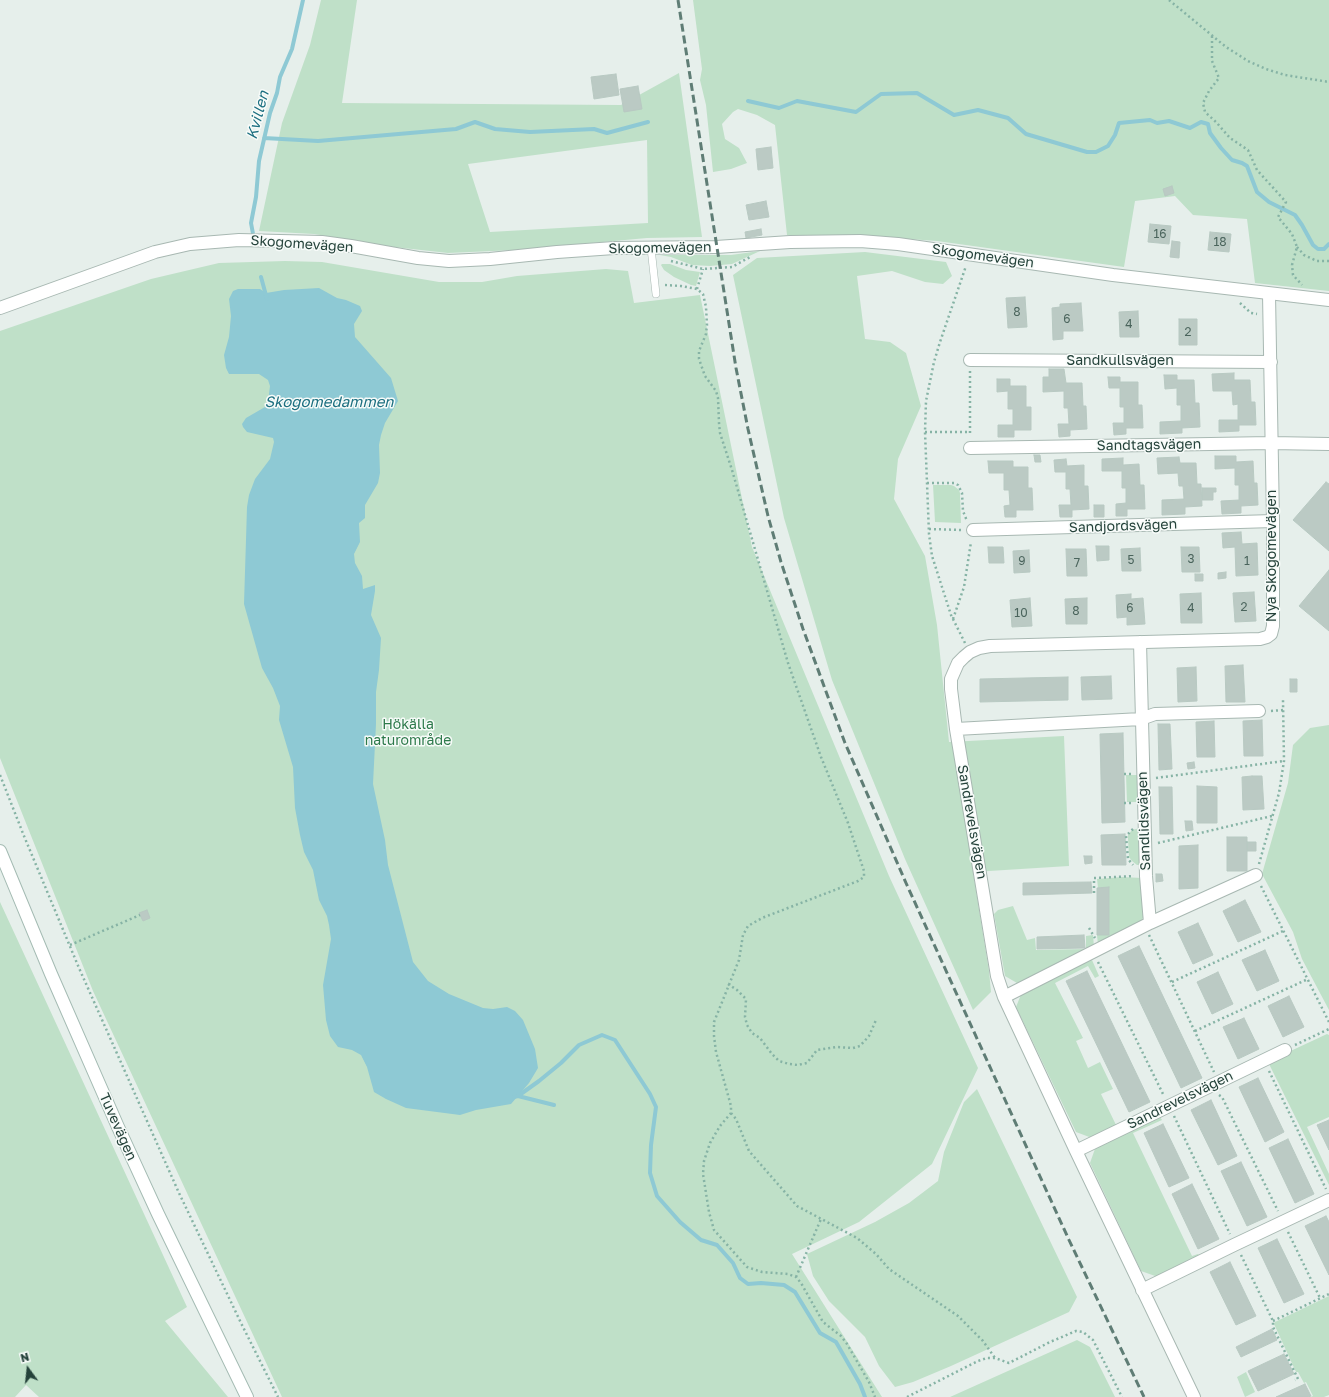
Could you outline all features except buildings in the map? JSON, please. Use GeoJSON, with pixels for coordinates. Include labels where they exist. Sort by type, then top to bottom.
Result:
{"type":"FeatureCollection","features":[{"type":"Feature","properties":{"kind":"street","name":"Skogomevägen"},"geometry":{"type":"LineString","coordinates":[[0,308],[155,252],[210,241],[239,240],[322,242],[422,259],[449,261],[490,259],[614,248],[651,254],[716,247],[790,242],[860,241],[898,244],[1113,275],[1329,300]]}},
{"type":"Feature","properties":{"kind":"street","name":"Nya Skogomevägen"},"geometry":{"type":"LineString","coordinates":[[970,652],[979,648],[990,646],[1260,639],[1271,634],[1273,626],[1273,521],[1271,362],[1268,314],[1269,294]]}},
{"type":"Feature","properties":{"kind":"street","name":"Sandkullsvägen"},"geometry":{"type":"LineString","coordinates":[[970,360],[1271,362]]}},
{"type":"Feature","properties":{"kind":"street","name":"Sandtagsvägen"},"geometry":{"type":"LineString","coordinates":[[970,448],[1272,443],[1329,444]]}},
{"type":"Feature","properties":{"kind":"street","name":"Sandjordsvägen"},"geometry":{"type":"LineString","coordinates":[[972,530],[1273,521]]}},
{"type":"Feature","properties":{"kind":"street","name":"Sandlidsvägen"},"geometry":{"type":"LineString","coordinates":[[1140,642],[1147,924]]}},
{"type":"Feature","properties":{"kind":"street","name":"Sandrevelsvägen"},"geometry":{"type":"LineString","coordinates":[[970,652],[958,663],[951,679],[951,689],[956,728],[997,976],[1004,997],[1076,1151],[1194,1397]]}},
{"type":"Feature","properties":{"kind":"street"},"geometry":{"type":"LineString","coordinates":[[956,728],[1141,719],[1155,714],[1259,711]]}},
{"type":"Feature","properties":{"kind":"street","name":"Tuvevägen"},"geometry":{"type":"LineString","coordinates":[[0,851],[69,1017],[121,1133],[178,1257],[247,1397]]}},
{"type":"Feature","properties":{"kind":"street"},"geometry":{"type":"LineString","coordinates":[[1004,997],[1093,953],[1147,924],[1256,875]]}},
{"type":"Feature","properties":{"kind":"street","name":"Sandrevelsvägen"},"geometry":{"type":"LineString","coordinates":[[1076,1151],[1285,1050]]}},
{"type":"Feature","properties":{"kind":"street"},"geometry":{"type":"LineString","coordinates":[[1142,1290],[1329,1200]]}},
{"type":"Feature","properties":{"kind":"lane"},"geometry":{"type":"LineString","coordinates":[[651,254],[655,290]]}},
{"type":"Feature","properties":{"kind":"path"},"geometry":{"type":"LineString","coordinates":[[1169,0],[1226,47],[1248,61],[1266,70],[1285,75],[1329,82]]}},
{"type":"Feature","properties":{"kind":"path"},"geometry":{"type":"LineString","coordinates":[[1212,36],[1212,61],[1219,78],[1209,91],[1203,103],[1204,112],[1216,122],[1230,138],[1248,150],[1258,170],[1286,202],[1278,217],[1292,234],[1298,247],[1304,255],[1317,261],[1329,261]]}},
{"type":"Feature","properties":{"kind":"path"},"geometry":{"type":"LineString","coordinates":[[1298,247],[1292,265],[1294,275],[1306,290]]}},
{"type":"Feature","properties":{"kind":"path"},"geometry":{"type":"LineString","coordinates":[[651,254],[703,269],[732,267],[752,256]]}},
{"type":"Feature","properties":{"kind":"path"},"geometry":{"type":"LineString","coordinates":[[697,289],[703,269]]}},
{"type":"Feature","properties":{"kind":"path"},"geometry":{"type":"LineString","coordinates":[[965,269],[934,362],[926,401],[925,432],[929,530],[932,556],[953,619],[970,652]]}},
{"type":"Feature","properties":{"kind":"path"},"geometry":{"type":"LineString","coordinates":[[655,290],[668,285],[697,289],[703,294],[707,318],[706,334],[699,351],[699,359],[705,376],[716,392],[718,398],[718,423],[720,433],[788,663],[821,757],[848,823],[864,871],[864,877],[858,880],[762,918],[748,926],[743,935],[738,960],[714,1022],[716,1052],[731,1106],[731,1113],[710,1143],[704,1161],[704,1180],[712,1223],[714,1230],[747,1267],[762,1272],[788,1274],[796,1277],[801,1283],[823,1322],[841,1336],[847,1344],[869,1382],[875,1397]]}},
{"type":"Feature","properties":{"kind":"path"},"geometry":{"type":"LineString","coordinates":[[1238,302],[1251,312],[1268,314]]}},
{"type":"Feature","properties":{"kind":"path"},"geometry":{"type":"LineString","coordinates":[[925,432],[970,432],[970,360]]}},
{"type":"Feature","properties":{"kind":"path"},"geometry":{"type":"LineString","coordinates":[[927,483],[954,483],[958,485],[962,494],[963,511],[972,530],[967,575],[953,619]]}},
{"type":"Feature","properties":{"kind":"path"},"geometry":{"type":"LineString","coordinates":[[929,530],[972,530]]}},
{"type":"Feature","properties":{"kind":"path"},"geometry":{"type":"LineString","coordinates":[[1284,700],[1284,761],[1279,793],[1256,875],[1329,1022]]}},
{"type":"Feature","properties":{"kind":"path"},"geometry":{"type":"LineString","coordinates":[[1143,780],[1284,761]]}},
{"type":"Feature","properties":{"kind":"path"},"geometry":{"type":"LineString","coordinates":[[0,775],[70,945],[179,1193],[278,1397]]}},
{"type":"Feature","properties":{"kind":"path"},"geometry":{"type":"LineString","coordinates":[[1146,846],[1272,816]]}},
{"type":"Feature","properties":{"kind":"path"},"geometry":{"type":"LineString","coordinates":[[1094,893],[1094,878],[1146,876]]}},
{"type":"Feature","properties":{"kind":"path"},"geometry":{"type":"LineString","coordinates":[[70,945],[140,915]]}},
{"type":"Feature","properties":{"kind":"path"},"geometry":{"type":"LineString","coordinates":[[1147,924],[1195,1031],[1213,1084],[1222,1097],[1320,1298]]}},
{"type":"Feature","properties":{"kind":"path"},"geometry":{"type":"LineString","coordinates":[[1172,982],[1283,931]]}},
{"type":"Feature","properties":{"kind":"path"},"geometry":{"type":"LineString","coordinates":[[1093,953],[1273,1321],[1273,1327],[1298,1379],[1295,1380]]}},
{"type":"Feature","properties":{"kind":"path"},"geometry":{"type":"LineString","coordinates":[[1195,1031],[1308,979]]}},
{"type":"Feature","properties":{"kind":"path"},"geometry":{"type":"LineString","coordinates":[[728,984],[746,999],[745,1017],[747,1025],[752,1033],[760,1038],[779,1061],[789,1064],[798,1065],[807,1063],[817,1050],[837,1047],[853,1048],[860,1046],[869,1036],[876,1020]]}},
{"type":"Feature","properties":{"kind":"path"},"geometry":{"type":"LineString","coordinates":[[1285,1050],[1329,1028]]}},
{"type":"Feature","properties":{"kind":"path"},"geometry":{"type":"LineString","coordinates":[[1269,1070],[1329,1195]]}},
{"type":"Feature","properties":{"kind":"path"},"geometry":{"type":"LineString","coordinates":[[731,1113],[736,1119],[749,1151],[797,1206],[857,1238],[876,1254],[889,1269],[958,1316],[983,1341],[995,1358]]}},
{"type":"Feature","properties":{"kind":"path"},"geometry":{"type":"LineString","coordinates":[[796,1277],[821,1219]]}},
{"type":"Feature","properties":{"kind":"path"},"geometry":{"type":"LineString","coordinates":[[1273,1321],[1329,1294]]}},
{"type":"Feature","properties":{"kind":"path"},"geometry":{"type":"LineString","coordinates":[[907,1397],[978,1361],[987,1358],[995,1358],[1009,1363],[1050,1342],[1076,1332],[1083,1332],[1093,1340],[1122,1397]]}},
{"type":"Feature","properties":{"kind":"green space"},"geometry":{"type":"Polygon","coordinates":[[[321,0],[357,0],[342,103],[621,105],[679,73],[702,237],[647,238],[515,250],[448,253],[394,247],[314,234],[259,231],[282,123],[310,45],[321,0]],[[647,140],[468,164],[490,232],[648,223],[647,140]]]}},
{"type":"Feature","properties":{"kind":"green space"},"geometry":{"type":"Polygon","coordinates":[[[693,0],[1329,0],[1329,291],[1255,283],[1247,219],[1193,215],[1175,196],[1135,201],[1124,267],[937,241],[852,235],[787,235],[775,125],[757,115],[738,109],[733,112],[722,124],[725,139],[739,148],[747,163],[731,169],[713,172],[706,105],[700,80],[702,69],[693,0]]]}},
{"type":"Feature","properties":{"kind":"green space"},"geometry":{"type":"Polygon","coordinates":[[[760,251],[732,264],[710,266],[692,265],[671,257],[660,255],[731,255],[760,251]]]}},
{"type":"Feature","properties":{"kind":"green space"},"geometry":{"type":"Polygon","coordinates":[[[865,252],[946,262],[952,276],[943,284],[925,282],[892,271],[857,276],[865,339],[890,342],[906,353],[921,406],[898,459],[894,499],[925,556],[937,625],[949,742],[1064,736],[1069,866],[973,872],[991,992],[973,1010],[905,859],[832,680],[784,518],[733,275],[757,258],[865,252]]]}},
{"type":"Feature","properties":{"kind":"green space","name":"Hökälla naturområde"},"geometry":{"type":"Polygon","coordinates":[[[285,261],[322,262],[439,282],[482,282],[517,276],[606,269],[628,271],[634,303],[700,295],[752,547],[889,876],[978,1068],[932,1164],[859,1222],[792,1254],[882,1397],[282,1397],[93,991],[0,758],[0,331],[151,279],[219,263],[285,261]]]}},
{"type":"Feature","properties":{"kind":"green space"},"geometry":{"type":"Polygon","coordinates":[[[670,264],[686,270],[700,272],[696,286],[674,277],[664,270],[661,265],[670,264]]]}},
{"type":"Feature","properties":{"kind":"green space"},"geometry":{"type":"Polygon","coordinates":[[[933,485],[951,485],[959,490],[961,523],[935,522],[933,485]]]}},
{"type":"Feature","properties":{"kind":"green space"},"geometry":{"type":"Polygon","coordinates":[[[1329,725],[1329,1010],[1302,959],[1293,932],[1262,874],[1288,783],[1293,745],[1310,728],[1329,725]]]}},
{"type":"Feature","properties":{"kind":"green space"},"geometry":{"type":"Polygon","coordinates":[[[1126,775],[1140,775],[1141,802],[1127,802],[1126,775]]]}},
{"type":"Feature","properties":{"kind":"green space"},"geometry":{"type":"Polygon","coordinates":[[[1140,828],[1142,865],[1137,865],[1129,857],[1128,835],[1132,830],[1140,828]]]}},
{"type":"Feature","properties":{"kind":"green space"},"geometry":{"type":"Polygon","coordinates":[[[1122,877],[1142,878],[1143,918],[1137,927],[1098,945],[1097,935],[1109,935],[1109,888],[1098,888],[1097,879],[1122,877]]]}},
{"type":"Feature","properties":{"kind":"green space"},"geometry":{"type":"Polygon","coordinates":[[[0,902],[187,1307],[165,1321],[228,1397],[39,1397],[26,1385],[15,1397],[0,1397],[0,902]]]}},
{"type":"Feature","properties":{"kind":"green space"},"geometry":{"type":"Polygon","coordinates":[[[1013,906],[1027,940],[1035,938],[1036,950],[1086,949],[1086,936],[1093,935],[1094,947],[1017,983],[1005,976],[994,914],[998,910],[1013,906]]]}},
{"type":"Feature","properties":{"kind":"green space"},"geometry":{"type":"Polygon","coordinates":[[[1092,960],[1099,976],[1095,978],[1088,966],[1055,983],[1083,1038],[1076,1041],[1088,1068],[1100,1062],[1113,1089],[1101,1094],[1117,1127],[1092,1138],[1076,1132],[1016,1007],[1022,992],[1092,960]]]}},
{"type":"Feature","properties":{"kind":"green space"},"geometry":{"type":"Polygon","coordinates":[[[1327,1034],[1329,1035],[1329,1117],[1307,1127],[1329,1174],[1329,1185],[1269,1064],[1282,1055],[1327,1034]]]}},
{"type":"Feature","properties":{"kind":"green space"},"geometry":{"type":"Polygon","coordinates":[[[977,1089],[1077,1297],[1069,1312],[951,1366],[913,1382],[895,1387],[879,1366],[865,1337],[829,1301],[813,1276],[807,1254],[875,1222],[909,1203],[938,1181],[944,1152],[964,1102],[977,1089]]]}},
{"type":"Feature","properties":{"kind":"green space"},"geometry":{"type":"Polygon","coordinates":[[[1160,1117],[1162,1120],[1133,1133],[1192,1256],[1198,1254],[1201,1257],[1158,1277],[1141,1271],[1090,1163],[1096,1146],[1160,1117]]]}},
{"type":"Feature","properties":{"kind":"green space"},"geometry":{"type":"Polygon","coordinates":[[[1329,1296],[1329,1395],[1324,1397],[1310,1397],[1313,1396],[1306,1382],[1304,1383],[1298,1372],[1296,1372],[1274,1324],[1275,1322],[1329,1296]]]}},
{"type":"Feature","properties":{"kind":"green space"},"geometry":{"type":"Polygon","coordinates":[[[1077,1340],[1090,1347],[1115,1397],[950,1397],[1077,1340]]]}},
{"type":"Feature","properties":{"kind":"green space"},"geometry":{"type":"Polygon","coordinates":[[[1246,1372],[1255,1392],[1245,1397],[1237,1377],[1246,1372]]]}},
{"type":"Feature","properties":{"kind":"water","name":"Skogomedammen"},"geometry":{"type":"Polygon","coordinates":[[[319,288],[337,298],[360,306],[362,311],[354,324],[355,337],[391,378],[398,401],[385,423],[381,435],[379,445],[380,473],[378,483],[365,505],[365,518],[359,523],[360,542],[354,554],[355,563],[362,576],[363,589],[375,585],[371,615],[381,638],[376,692],[373,784],[385,840],[388,865],[413,962],[428,981],[449,994],[483,1008],[493,1009],[507,1007],[515,1011],[523,1020],[535,1049],[538,1068],[529,1083],[511,1104],[476,1110],[460,1115],[406,1108],[374,1092],[367,1067],[361,1055],[352,1050],[338,1047],[330,1036],[326,1020],[323,985],[331,939],[329,925],[327,916],[319,900],[313,870],[304,852],[300,835],[295,808],[293,767],[279,720],[280,706],[273,688],[262,668],[244,604],[247,507],[249,495],[255,479],[270,459],[274,442],[273,438],[247,432],[242,424],[246,418],[265,407],[268,402],[270,386],[268,380],[259,374],[229,374],[226,368],[224,355],[229,337],[231,316],[229,299],[233,291],[238,289],[260,289],[266,293],[284,290],[319,288]]]}},
{"type":"Feature","properties":{"kind":"waterway","name":"Kvillen"},"geometry":{"type":"LineString","coordinates":[[254,239],[251,223],[256,197],[259,161],[280,77],[292,49],[303,0]]}},
{"type":"Feature","properties":{"kind":"waterway"},"geometry":{"type":"LineString","coordinates":[[748,101],[779,108],[797,101],[856,112],[881,94],[917,93],[954,115],[978,110],[1008,118],[1026,134],[1087,152],[1096,152],[1108,146],[1115,135],[1119,123],[1150,120],[1157,123],[1169,121],[1190,128],[1201,122],[1208,124],[1210,133],[1232,160],[1247,166],[1257,192],[1269,202],[1295,215],[1313,245],[1318,249],[1324,249],[1329,244]]}},
{"type":"Feature","properties":{"kind":"waterway"},"geometry":{"type":"LineString","coordinates":[[264,138],[318,141],[456,129],[475,122],[495,129],[530,132],[594,129],[607,133],[648,122]]}},
{"type":"Feature","properties":{"kind":"waterway"},"geometry":{"type":"LineString","coordinates":[[261,277],[267,299]]}},
{"type":"Feature","properties":{"kind":"waterway"},"geometry":{"type":"LineString","coordinates":[[514,1097],[518,1096],[539,1081],[561,1063],[579,1045],[602,1035],[615,1040],[650,1094],[656,1107],[651,1145],[650,1173],[657,1196],[680,1222],[701,1240],[717,1245],[733,1263],[740,1278],[748,1284],[761,1283],[784,1285],[795,1292],[820,1333],[836,1342],[860,1384],[865,1397]]}},
{"type":"Feature","properties":{"kind":"waterway"},"geometry":{"type":"LineString","coordinates":[[518,1096],[554,1105]]}},
{"type":"Feature","properties":{"kind":"railway"},"geometry":{"type":"LineString","coordinates":[[678,0],[736,368],[748,429],[768,516],[803,629],[845,743],[906,883],[1069,1240],[1144,1397]]}}]}
